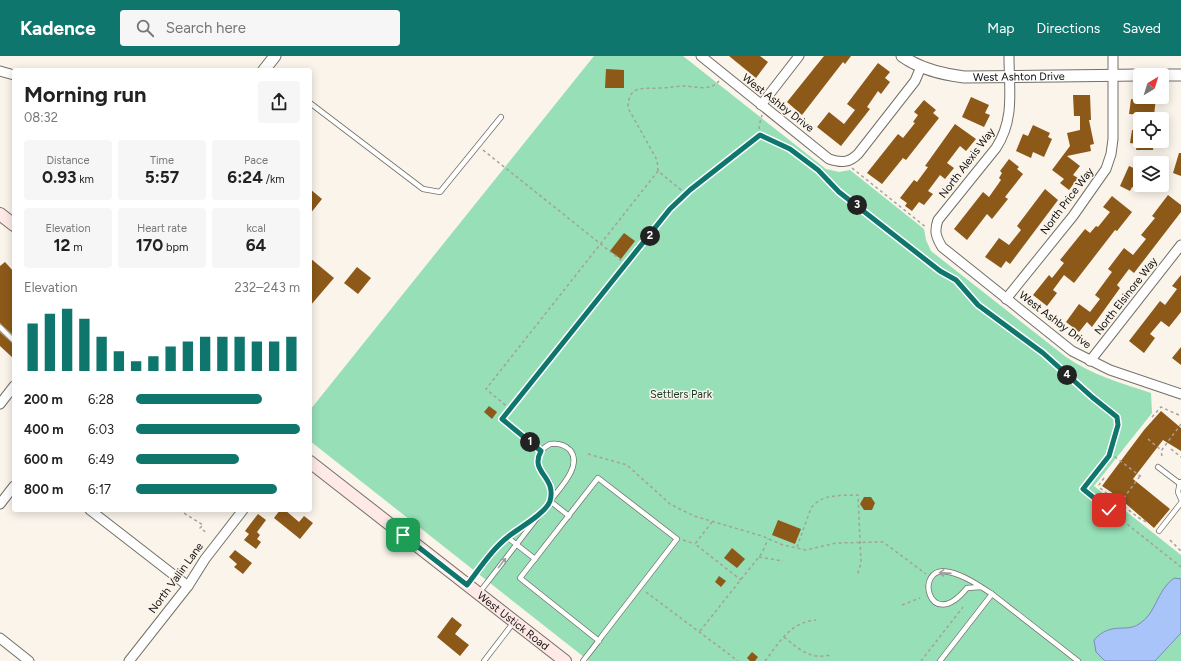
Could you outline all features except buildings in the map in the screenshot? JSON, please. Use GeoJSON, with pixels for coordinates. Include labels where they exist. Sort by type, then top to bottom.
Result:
{"type":"FeatureCollection","features":[{"type":"Feature","properties":{"kind":"main road"},"geometry":{"type":"LineString","coordinates":[[0,214],[12,223]]}},
{"type":"Feature","properties":{"kind":"main road","name":"West Ustick Road"},"geometry":{"type":"LineString","coordinates":[[312,464],[566,661]]}},
{"type":"Feature","properties":{"kind":"street"},"geometry":{"type":"LineString","coordinates":[[267,68],[275,56]]}},
{"type":"Feature","properties":{"kind":"street","name":"West Ashby Drive"},"geometry":{"type":"LineString","coordinates":[[701,56],[762,110],[829,159],[847,164]]}},
{"type":"Feature","properties":{"kind":"street"},"geometry":{"type":"LineString","coordinates":[[762,110],[799,56]]}},
{"type":"Feature","properties":{"kind":"street","name":"West Ashton Drive"},"geometry":{"type":"LineString","coordinates":[[902,56],[922,67],[939,73],[964,77],[1133,75]]}},
{"type":"Feature","properties":{"kind":"street","name":"North Alexis Way"},"geometry":{"type":"LineString","coordinates":[[931,231],[1004,136],[1009,120],[1009,56]]}},
{"type":"Feature","properties":{"kind":"street","name":"North Price Way"},"geometry":{"type":"LineString","coordinates":[[1006,299],[1073,216],[1106,169],[1111,154],[1113,139],[1113,56]]}},
{"type":"Feature","properties":{"kind":"street"},"geometry":{"type":"LineString","coordinates":[[847,164],[858,154],[915,81],[922,67]]}},
{"type":"Feature","properties":{"kind":"street"},"geometry":{"type":"LineString","coordinates":[[0,71],[12,74]]}},
{"type":"Feature","properties":{"kind":"street"},"geometry":{"type":"LineString","coordinates":[[1169,75],[1181,75]]}},
{"type":"Feature","properties":{"kind":"street","name":"West Ashby Drive"},"geometry":{"type":"LineString","coordinates":[[931,231],[942,247],[1072,351],[1090,362],[1110,370],[1181,394]]}},
{"type":"Feature","properties":{"kind":"street","name":"North Elsinore Way"},"geometry":{"type":"LineString","coordinates":[[1090,362],[1181,245]]}},
{"type":"Feature","properties":{"kind":"street"},"geometry":{"type":"LineString","coordinates":[[0,404],[12,389]]}},
{"type":"Feature","properties":{"kind":"street"},"geometry":{"type":"LineString","coordinates":[[0,504],[12,489]]}},
{"type":"Feature","properties":{"kind":"street"},"geometry":{"type":"LineString","coordinates":[[93,512],[188,586]]}},
{"type":"Feature","properties":{"kind":"street","name":"North Vallin Lane"},"geometry":{"type":"LineString","coordinates":[[129,661],[188,586],[205,559],[241,512]]}},
{"type":"Feature","properties":{"kind":"street"},"geometry":{"type":"LineString","coordinates":[[0,638],[29,661]]}},
{"type":"Feature","properties":{"kind":"lane"},"geometry":{"type":"LineString","coordinates":[[312,105],[423,189],[440,192],[501,117]]}},
{"type":"Feature","properties":{"kind":"lane"},"geometry":{"type":"LineString","coordinates":[[0,327],[12,339]]}},
{"type":"Feature","properties":{"kind":"lane"},"geometry":{"type":"LineString","coordinates":[[478,594],[550,502],[573,468],[574,458],[569,449],[560,444],[550,444],[541,451],[538,460],[538,465],[550,483],[550,502]]}},
{"type":"Feature","properties":{"kind":"lane"},"geometry":{"type":"LineString","coordinates":[[1158,467],[1180,482],[1178,492],[1181,499]]}},
{"type":"Feature","properties":{"kind":"lane"},"geometry":{"type":"LineString","coordinates":[[583,661],[677,539],[598,478],[520,578],[598,641]]}},
{"type":"Feature","properties":{"kind":"lane"},"geometry":{"type":"LineString","coordinates":[[550,502],[569,516]]}},
{"type":"Feature","properties":{"kind":"lane"},"geometry":{"type":"LineString","coordinates":[[1159,531],[1181,503]]}},
{"type":"Feature","properties":{"kind":"lane"},"geometry":{"type":"LineString","coordinates":[[467,585],[498,545],[542,512]]}},
{"type":"Feature","properties":{"kind":"lane"},"geometry":{"type":"LineString","coordinates":[[507,537],[535,559]]}},
{"type":"Feature","properties":{"kind":"lane"},"geometry":{"type":"LineString","coordinates":[[981,587],[966,588],[958,599],[950,604],[940,605],[932,600],[928,586],[930,578],[937,572],[948,571],[981,587],[992,594],[1075,660]]}},
{"type":"Feature","properties":{"kind":"lane"},"geometry":{"type":"LineString","coordinates":[[940,661],[992,594]]}},
{"type":"Feature","properties":{"kind":"lane"},"geometry":{"type":"LineString","coordinates":[[484,661],[514,622]]}},
{"type":"Feature","properties":{"kind":"path"},"geometry":{"type":"LineString","coordinates":[[510,409],[486,389],[658,171],[657,160],[628,108],[628,100],[631,93],[638,88],[683,86],[712,87],[720,80]]}},
{"type":"Feature","properties":{"kind":"path"},"geometry":{"type":"LineString","coordinates":[[760,135],[759,126],[762,110]]}},
{"type":"Feature","properties":{"kind":"path"},"geometry":{"type":"LineString","coordinates":[[541,451],[502,419],[627,265],[670,209],[686,194],[760,135]]}},
{"type":"Feature","properties":{"kind":"path"},"geometry":{"type":"LineString","coordinates":[[760,135],[790,149],[812,166],[839,192],[940,271],[956,280],[978,305],[1043,353],[1092,397],[1117,417],[1118,425],[1110,453],[1083,489],[1181,567]]}},
{"type":"Feature","properties":{"kind":"path"},"geometry":{"type":"LineString","coordinates":[[478,146],[627,265]]}},
{"type":"Feature","properties":{"kind":"path"},"geometry":{"type":"LineString","coordinates":[[847,164],[931,231]]}},
{"type":"Feature","properties":{"kind":"path"},"geometry":{"type":"LineString","coordinates":[[658,171],[686,194]]}},
{"type":"Feature","properties":{"kind":"path"},"geometry":{"type":"LineString","coordinates":[[1152,417],[1161,407],[1181,416]]}},
{"type":"Feature","properties":{"kind":"path"},"geometry":{"type":"LineString","coordinates":[[1161,450],[1181,424]]}},
{"type":"Feature","properties":{"kind":"path"},"geometry":{"type":"LineString","coordinates":[[1148,439],[1161,450],[1162,456]]}},
{"type":"Feature","properties":{"kind":"path"},"geometry":{"type":"LineString","coordinates":[[1171,449],[1181,457]]}},
{"type":"Feature","properties":{"kind":"path"},"geometry":{"type":"LineString","coordinates":[[1110,453],[1140,476],[1144,476]]}},
{"type":"Feature","properties":{"kind":"path"},"geometry":{"type":"LineString","coordinates":[[588,454],[627,465],[670,504],[694,516],[806,550],[836,543],[883,542],[930,578]]}},
{"type":"Feature","properties":{"kind":"path"},"geometry":{"type":"LineString","coordinates":[[1120,503],[1140,476]]}},
{"type":"Feature","properties":{"kind":"path"},"geometry":{"type":"LineString","coordinates":[[1104,478],[1100,488],[1139,518],[1148,523]]}},
{"type":"Feature","properties":{"kind":"path"},"geometry":{"type":"LineString","coordinates":[[797,548],[811,508],[820,500],[830,496],[858,495],[861,563],[857,576]]}},
{"type":"Feature","properties":{"kind":"path"},"geometry":{"type":"LineString","coordinates":[[182,512],[203,525],[200,528],[207,533]]}},
{"type":"Feature","properties":{"kind":"path"},"geometry":{"type":"LineString","coordinates":[[695,544],[712,522]]}},
{"type":"Feature","properties":{"kind":"path"},"geometry":{"type":"LineString","coordinates":[[677,539],[695,544],[741,580]]}},
{"type":"Feature","properties":{"kind":"path"},"geometry":{"type":"LineString","coordinates":[[700,631],[759,557],[768,539]]}},
{"type":"Feature","properties":{"kind":"path"},"geometry":{"type":"LineString","coordinates":[[1170,540],[1181,551]]}},
{"type":"Feature","properties":{"kind":"path"},"geometry":{"type":"LineString","coordinates":[[759,557],[782,561]]}},
{"type":"Feature","properties":{"kind":"path"},"geometry":{"type":"LineString","coordinates":[[640,587],[694,630],[700,631],[738,661]]}},
{"type":"Feature","properties":{"kind":"path"},"geometry":{"type":"LineString","coordinates":[[902,605],[920,598]]}},
{"type":"Feature","properties":{"kind":"path"},"geometry":{"type":"LineString","coordinates":[[922,661],[963,607]]}},
{"type":"Feature","properties":{"kind":"path"},"geometry":{"type":"LineString","coordinates":[[765,661],[791,629],[802,622],[816,620]]}},
{"type":"Feature","properties":{"kind":"path"},"geometry":{"type":"LineString","coordinates":[[784,637],[811,656],[822,657],[830,655]]}},
{"type":"Feature","properties":{"kind":"green space","name":"Settlers Park"},"geometry":{"type":"Polygon","coordinates":[[[594,56],[683,56],[826,169],[839,172],[850,170],[924,229],[926,240],[931,251],[1066,357],[1096,374],[1151,393],[1152,413],[1094,486],[1181,555],[1181,661],[589,661],[312,443],[312,408],[594,56]]]}},
{"type":"Feature","properties":{"kind":"water"},"geometry":{"type":"Polygon","coordinates":[[[1174,578],[1181,579],[1181,633],[1155,661],[1105,661],[1096,652],[1094,640],[1106,631],[1112,629],[1129,628],[1139,624],[1150,614],[1163,589],[1174,578]]]}},
{"type":"Feature","properties":{"kind":"route"},"geometry":{"type":"LineString","coordinates":[[403,535],[467,585],[498,545],[542,512],[550,502],[550,483],[538,465],[541,451],[502,419],[627,265],[670,209],[690,190],[760,135],[790,149],[818,170],[839,192],[867,212],[940,271],[956,280],[978,305],[1043,353],[1092,397],[1117,417],[1118,425],[1109,456],[1083,489],[1109,510]]}}]}
